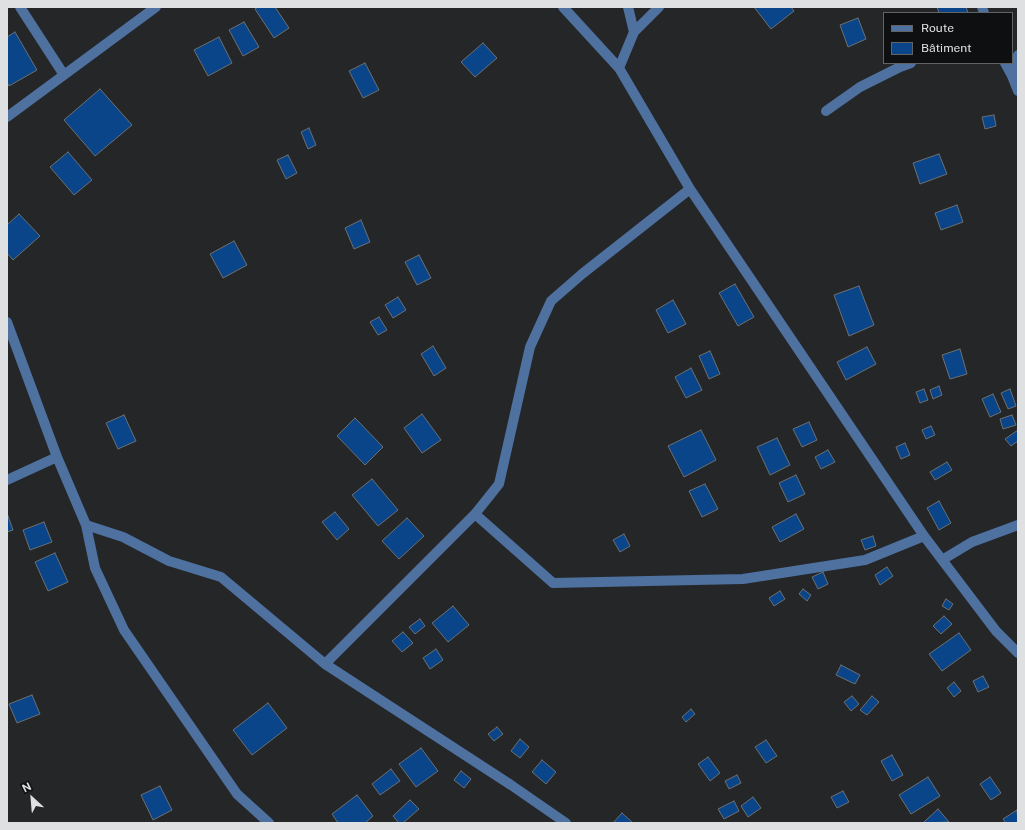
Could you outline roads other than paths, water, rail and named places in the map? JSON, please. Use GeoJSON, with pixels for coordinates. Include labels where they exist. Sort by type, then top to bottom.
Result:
{"type":"FeatureCollection","features":[{"type":"Feature","properties":{"kind":"street"},"geometry":{"type":"LineString","coordinates":[[20,7],[64,75]]}},
{"type":"Feature","properties":{"kind":"street"},"geometry":{"type":"LineString","coordinates":[[7,116],[156,7]]}},
{"type":"Feature","properties":{"kind":"street"},"geometry":{"type":"LineString","coordinates":[[563,7],[619,68],[690,190],[924,536],[996,631],[1018,653]]}},
{"type":"Feature","properties":{"kind":"street"},"geometry":{"type":"LineString","coordinates":[[628,7],[634,32]]}},
{"type":"Feature","properties":{"kind":"street"},"geometry":{"type":"LineString","coordinates":[[619,68],[634,32],[659,7]]}},
{"type":"Feature","properties":{"kind":"street"},"geometry":{"type":"LineString","coordinates":[[1012,76],[1018,55]]}},
{"type":"Feature","properties":{"kind":"street"},"geometry":{"type":"LineString","coordinates":[[826,111],[860,87],[908,64]]}},
{"type":"Feature","properties":{"kind":"street"},"geometry":{"type":"LineString","coordinates":[[1006,64],[1018,91]]}},
{"type":"Feature","properties":{"kind":"street"},"geometry":{"type":"LineString","coordinates":[[325,664],[475,514],[498,484],[530,347],[551,301],[582,274],[690,190]]}},
{"type":"Feature","properties":{"kind":"street"},"geometry":{"type":"LineString","coordinates":[[7,322],[58,457],[86,525],[96,568],[124,630],[236,794],[268,823]]}},
{"type":"Feature","properties":{"kind":"street"},"geometry":{"type":"LineString","coordinates":[[7,480],[58,457]]}},
{"type":"Feature","properties":{"kind":"street"},"geometry":{"type":"LineString","coordinates":[[475,514],[553,583],[743,579],[865,560],[924,536]]}},
{"type":"Feature","properties":{"kind":"street"},"geometry":{"type":"LineString","coordinates":[[86,525],[123,537],[169,561],[221,577],[325,664],[492,772],[566,823]]}},
{"type":"Feature","properties":{"kind":"street"},"geometry":{"type":"LineString","coordinates":[[942,560],[972,542],[1018,525]]}}]}
